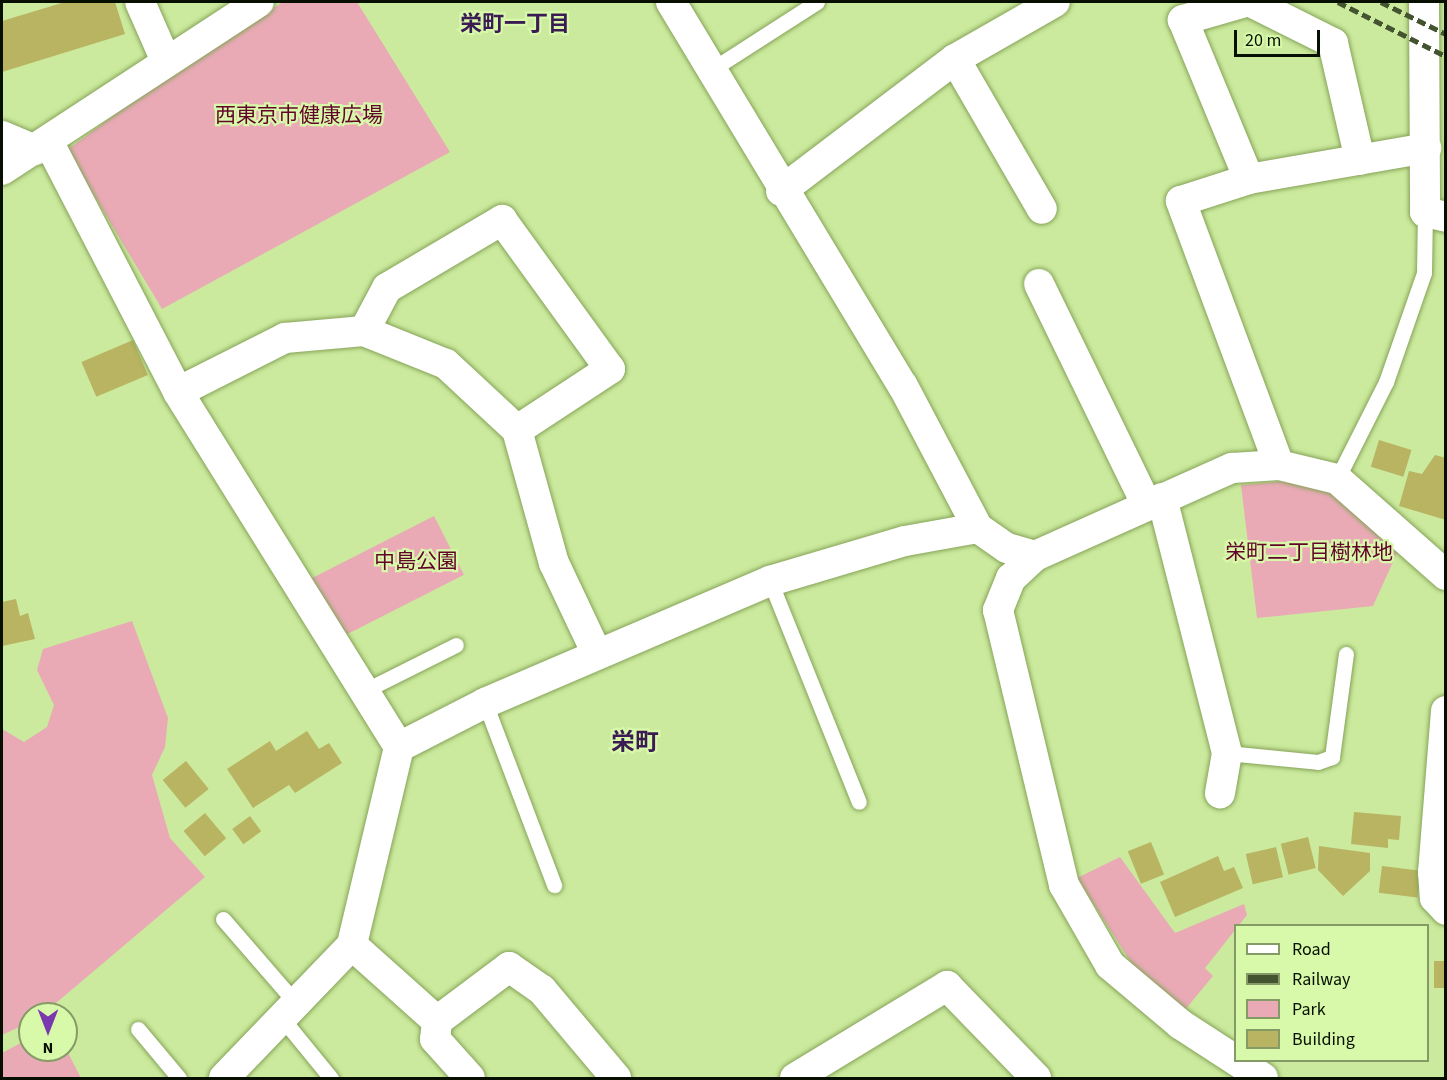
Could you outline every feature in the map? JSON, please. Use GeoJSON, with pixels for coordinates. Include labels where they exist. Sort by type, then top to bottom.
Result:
{"type":"FeatureCollection","features":[{"type":"Feature","properties":{"kind":"street"},"geometry":{"type":"LineString","coordinates":[[140,2],[165,59]]}},
{"type":"Feature","properties":{"kind":"street"},"geometry":{"type":"LineString","coordinates":[[2,170],[42,147],[165,59],[259,2]]}},
{"type":"Feature","properties":{"kind":"street"},"geometry":{"type":"LineString","coordinates":[[671,2],[781,191],[903,386],[978,528],[1007,548],[1035,556]]}},
{"type":"Feature","properties":{"kind":"street"},"geometry":{"type":"LineString","coordinates":[[781,191],[955,59],[1055,2]]}},
{"type":"Feature","properties":{"kind":"street"},"geometry":{"type":"LineString","coordinates":[[1245,2],[1184,20],[1249,179]]}},
{"type":"Feature","properties":{"kind":"street"},"geometry":{"type":"LineString","coordinates":[[1251,2],[1333,43],[1360,160]]}},
{"type":"Feature","properties":{"kind":"street"},"geometry":{"type":"LineString","coordinates":[[1432,7],[1426,148],[1435,214]]}},
{"type":"Feature","properties":{"kind":"street"},"geometry":{"type":"LineString","coordinates":[[955,59],[1042,209]]}},
{"type":"Feature","properties":{"kind":"street"},"geometry":{"type":"LineString","coordinates":[[2,136],[42,147],[178,392],[362,692],[399,747],[352,945],[224,1078]]}},
{"type":"Feature","properties":{"kind":"street"},"geometry":{"type":"LineString","coordinates":[[1279,465],[1181,201],[1249,179],[1426,148]]}},
{"type":"Feature","properties":{"kind":"street"},"geometry":{"type":"LineString","coordinates":[[364,331],[387,288],[502,220],[610,369],[517,430]]}},
{"type":"Feature","properties":{"kind":"street"},"geometry":{"type":"LineString","coordinates":[[1039,284],[1155,501],[1227,753],[1220,793]]}},
{"type":"Feature","properties":{"kind":"street"},"geometry":{"type":"LineString","coordinates":[[178,392],[285,338],[364,331],[446,364],[517,430],[554,563],[597,654]]}},
{"type":"Feature","properties":{"kind":"street"},"geometry":{"type":"LineString","coordinates":[[1234,1059],[1180,1024],[1110,965],[1064,885],[998,610],[1011,578],[1035,556],[1232,468],[1279,465],[1337,479],[1446,575]]}},
{"type":"Feature","properties":{"kind":"street"},"geometry":{"type":"LineString","coordinates":[[399,747],[485,703],[770,581],[906,541],[978,528]]}},
{"type":"Feature","properties":{"kind":"street"},"geometry":{"type":"LineString","coordinates":[[1446,711],[1433,872],[1435,898],[1446,910]]}},
{"type":"Feature","properties":{"kind":"street"},"geometry":{"type":"LineString","coordinates":[[352,945],[437,1021]]}},
{"type":"Feature","properties":{"kind":"street"},"geometry":{"type":"LineString","coordinates":[[470,1078],[435,1040],[437,1021],[509,968],[542,990],[616,1078]]}},
{"type":"Feature","properties":{"kind":"street"},"geometry":{"type":"LineString","coordinates":[[795,1078],[947,986],[1028,1076]]}},
{"type":"Feature","properties":{"kind":"street"},"geometry":{"type":"LineString","coordinates":[[1238,1062],[1263,1078]]}},
{"type":"Feature","properties":{"kind":"lane"},"geometry":{"type":"LineString","coordinates":[[711,70],[817,2]]}},
{"type":"Feature","properties":{"kind":"lane"},"geometry":{"type":"LineString","coordinates":[[1337,479],[1386,382],[1424,273],[1435,214]]}},
{"type":"Feature","properties":{"kind":"lane"},"geometry":{"type":"LineString","coordinates":[[770,581],[859,801]]}},
{"type":"Feature","properties":{"kind":"lane"},"geometry":{"type":"LineString","coordinates":[[362,692],[456,645]]}},
{"type":"Feature","properties":{"kind":"lane"},"geometry":{"type":"LineString","coordinates":[[1227,753],[1318,762],[1332,757],[1346,654]]}},
{"type":"Feature","properties":{"kind":"lane"},"geometry":{"type":"LineString","coordinates":[[485,703],[554,885]]}},
{"type":"Feature","properties":{"kind":"lane"},"geometry":{"type":"LineString","coordinates":[[223,919],[288,1009],[331,1078]]}},
{"type":"Feature","properties":{"kind":"lane"},"geometry":{"type":"LineString","coordinates":[[138,1029],[179,1078]]}},
{"type":"Feature","properties":{"kind":"green space","name":"西東京市健康広場"},"geometry":{"type":"Polygon","coordinates":[[[283,2],[357,2],[450,152],[162,309],[67,150],[178,68],[283,2]]]}},
{"type":"Feature","properties":{"kind":"green space","name":"栄町二丁目樹林地"},"geometry":{"type":"Polygon","coordinates":[[[1285,481],[1328,489],[1398,551],[1373,606],[1257,618],[1241,485],[1285,481]]]}},
{"type":"Feature","properties":{"kind":"green space","name":"中島公園"},"geometry":{"type":"Polygon","coordinates":[[[434,516],[464,575],[339,638],[309,580],[434,516]]]}},
{"type":"Feature","properties":{"kind":"green space"},"geometry":{"type":"Polygon","coordinates":[[[132,621],[168,718],[165,747],[152,775],[170,838],[205,877],[57,1002],[18,1002],[18,1028],[2,1035],[2,729],[24,742],[47,727],[54,705],[37,670],[43,649],[132,621]]]}},
{"type":"Feature","properties":{"kind":"green space"},"geometry":{"type":"Polygon","coordinates":[[[1120,857],[1175,933],[1244,904],[1247,915],[1240,924],[1234,924],[1234,931],[1205,968],[1213,976],[1184,1011],[1134,967],[1077,878],[1120,857]]]}},
{"type":"Feature","properties":{"kind":"green space"},"geometry":{"type":"Polygon","coordinates":[[[18,1044],[18,1062],[73,1062],[81,1078],[2,1078],[2,1053],[18,1044]]]}},
{"type":"Feature","properties":{"kind":"building"},"geometry":{"type":"Polygon","coordinates":[[[65,2],[115,2],[125,34],[2,72],[2,21],[65,2]]]}},
{"type":"Feature","properties":{"kind":"building"},"geometry":{"type":"Polygon","coordinates":[[[133,340],[148,375],[96,397],[81,362],[133,340]]]}},
{"type":"Feature","properties":{"kind":"building"},"geometry":{"type":"Polygon","coordinates":[[[1379,440],[1412,450],[1403,477],[1371,467],[1379,440]]]}},
{"type":"Feature","properties":{"kind":"building"},"geometry":{"type":"Polygon","coordinates":[[[1435,455],[1446,458],[1446,520],[1399,506],[1409,471],[1422,474],[1435,455]]]}},
{"type":"Feature","properties":{"kind":"building"},"geometry":{"type":"Polygon","coordinates":[[[16,599],[20,616],[28,613],[35,639],[2,646],[2,602],[16,599]]]}},
{"type":"Feature","properties":{"kind":"building"},"geometry":{"type":"Polygon","coordinates":[[[307,731],[319,749],[329,743],[342,763],[295,793],[289,785],[253,808],[227,769],[270,741],[276,751],[307,731]]]}},
{"type":"Feature","properties":{"kind":"building"},"geometry":{"type":"Polygon","coordinates":[[[186,761],[209,789],[185,808],[163,780],[186,761]]]}},
{"type":"Feature","properties":{"kind":"building"},"geometry":{"type":"Polygon","coordinates":[[[1354,812],[1401,816],[1399,840],[1388,839],[1388,848],[1351,844],[1354,812]]]}},
{"type":"Feature","properties":{"kind":"building"},"geometry":{"type":"Polygon","coordinates":[[[205,813],[226,838],[205,856],[184,831],[205,813]]]}},
{"type":"Feature","properties":{"kind":"building"},"geometry":{"type":"Polygon","coordinates":[[[250,816],[261,831],[243,844],[232,829],[250,816]]]}},
{"type":"Feature","properties":{"kind":"building"},"geometry":{"type":"Polygon","coordinates":[[[1308,837],[1316,868],[1289,875],[1281,844],[1308,837]]]}},
{"type":"Feature","properties":{"kind":"building"},"geometry":{"type":"Polygon","coordinates":[[[1151,842],[1164,874],[1141,884],[1128,851],[1151,842]]]}},
{"type":"Feature","properties":{"kind":"building"},"geometry":{"type":"Polygon","coordinates":[[[1319,846],[1370,853],[1370,871],[1343,896],[1318,870],[1319,846]]]}},
{"type":"Feature","properties":{"kind":"building"},"geometry":{"type":"Polygon","coordinates":[[[1276,847],[1283,877],[1253,884],[1246,854],[1276,847]]]}},
{"type":"Feature","properties":{"kind":"building"},"geometry":{"type":"Polygon","coordinates":[[[1218,856],[1224,871],[1234,867],[1243,888],[1175,917],[1160,882],[1218,856]]]}},
{"type":"Feature","properties":{"kind":"building"},"geometry":{"type":"Polygon","coordinates":[[[1382,866],[1421,871],[1417,898],[1379,893],[1382,866]]]}},
{"type":"Feature","properties":{"kind":"building"},"geometry":{"type":"Polygon","coordinates":[[[1434,961],[1446,961],[1446,988],[1434,988],[1434,961]]]}},
{"type":"Feature","properties":{"kind":"railway"},"geometry":{"type":"LineString","coordinates":[[1338,2],[1446,56]]}},
{"type":"Feature","properties":{"kind":"railway"},"geometry":{"type":"LineString","coordinates":[[1381,2],[1446,34]]}},
{"type":"Feature","properties":{"kind":"district","name":"栄町一丁目"},"geometry":{"type":"Point","coordinates":[515,25]}},
{"type":"Feature","properties":{"kind":"district","name":"栄町"},"geometry":{"type":"Point","coordinates":[635,743]}}]}
